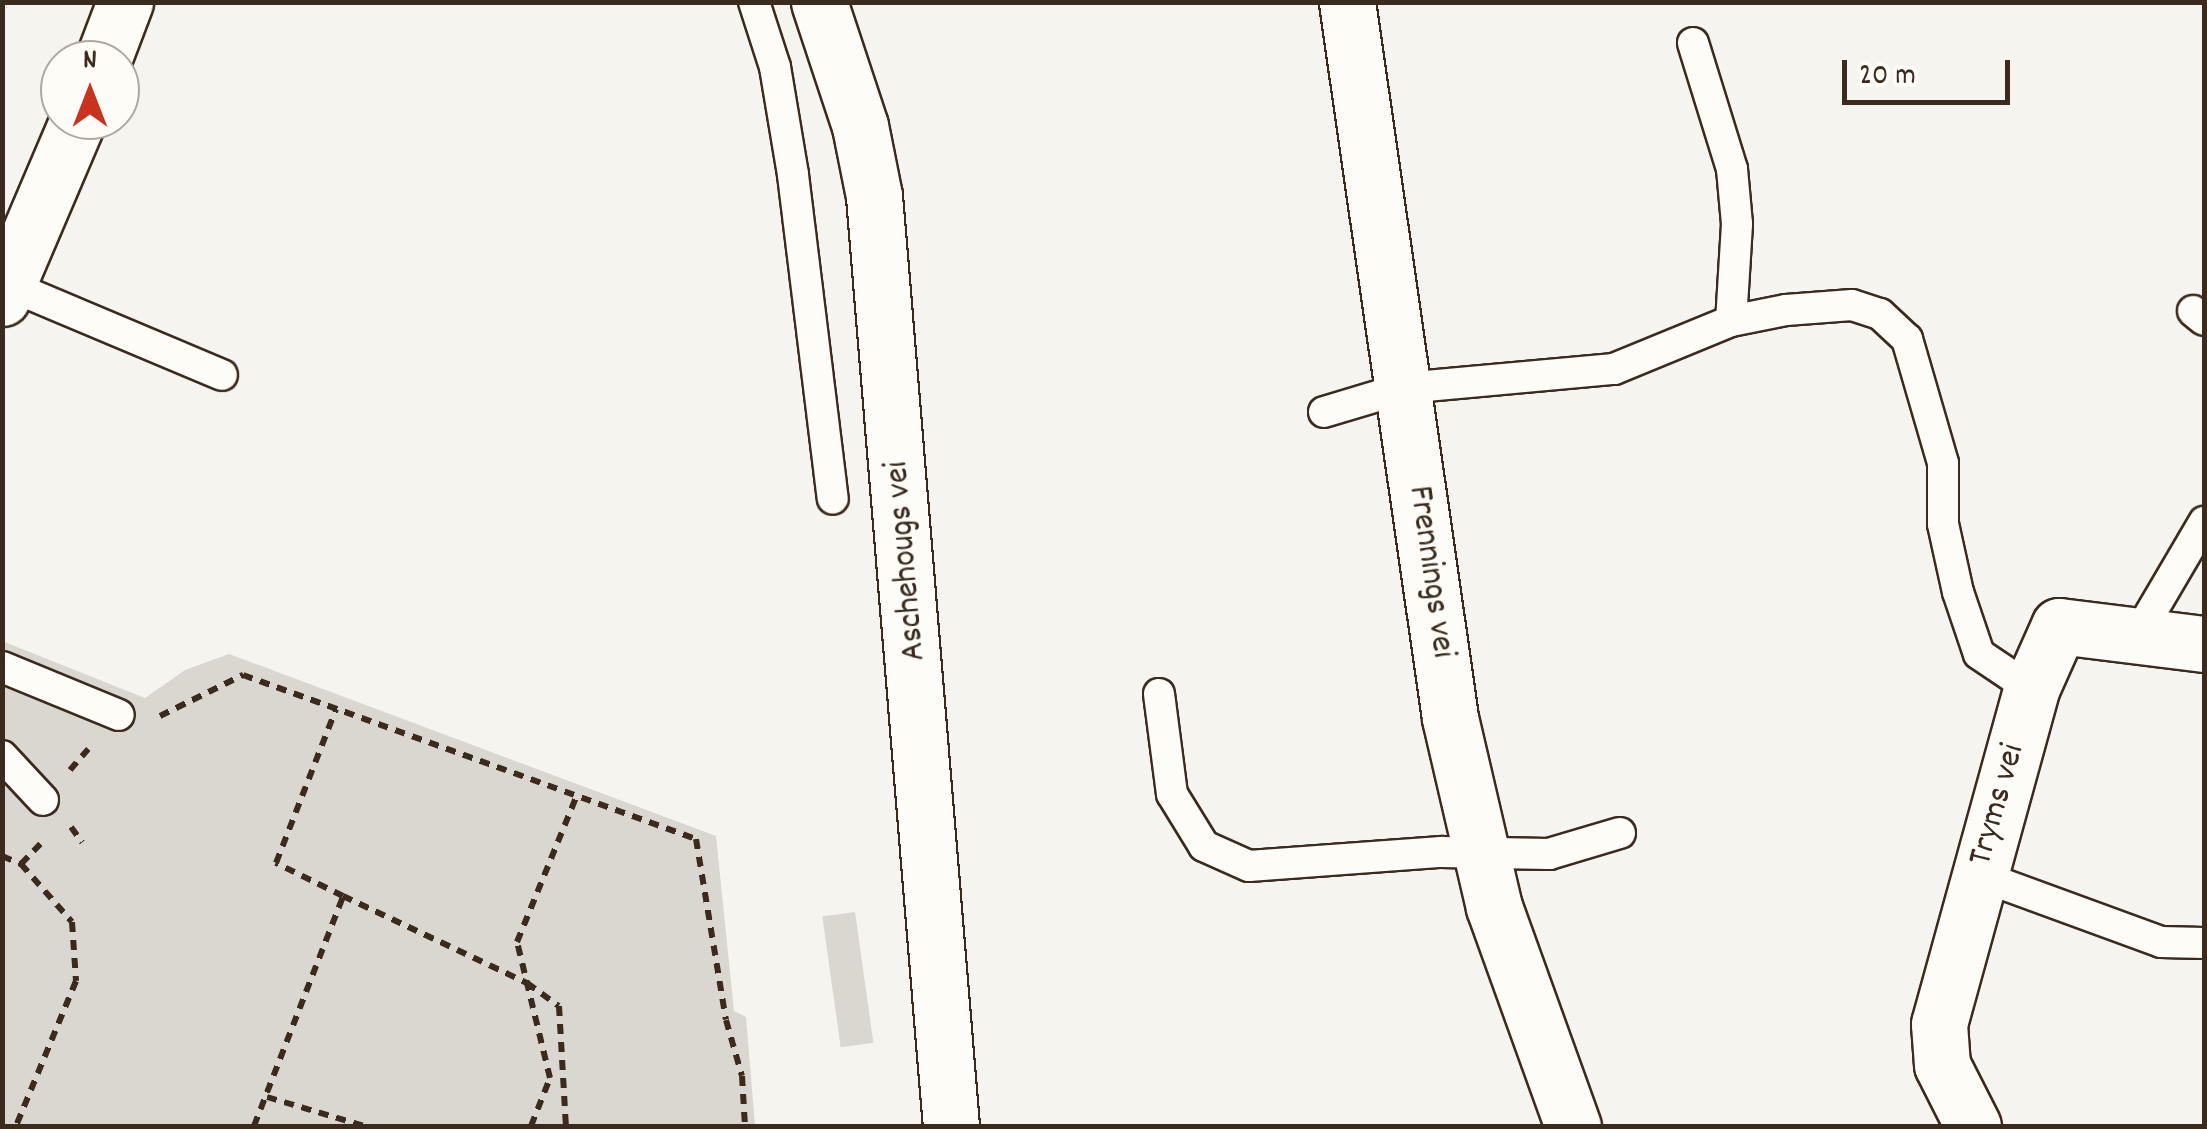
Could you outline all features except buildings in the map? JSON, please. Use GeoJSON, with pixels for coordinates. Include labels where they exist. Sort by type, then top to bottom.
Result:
{"type":"FeatureCollection","features":[{"type":"Feature","properties":{"kind":"street"},"geometry":{"type":"LineString","coordinates":[[111,40],[126,2]]}},
{"type":"Feature","properties":{"kind":"street","name":"Aschehougs vei"},"geometry":{"type":"LineString","coordinates":[[819,2],[860,126],[874,196],[952,1126]]}},
{"type":"Feature","properties":{"kind":"street","name":"Frennings vei"},"geometry":{"type":"LineString","coordinates":[[1347,2],[1450,718],[1481,855],[1522,998],[1573,1126]]}},
{"type":"Feature","properties":{"kind":"street"},"geometry":{"type":"LineString","coordinates":[[5,292],[70,140]]}},
{"type":"Feature","properties":{"kind":"street","name":"Tryms vei"},"geometry":{"type":"LineString","coordinates":[[1973,1126],[1942,1066],[1940,1024],[2031,689],[2058,626],[2204,644]]}},
{"type":"Feature","properties":{"kind":"lane"},"geometry":{"type":"LineString","coordinates":[[754,2],[774,67],[793,175],[833,500]]}},
{"type":"Feature","properties":{"kind":"lane"},"geometry":{"type":"LineString","coordinates":[[1693,43],[1732,169],[1738,224],[1731,321]]}},
{"type":"Feature","properties":{"kind":"lane"},"geometry":{"type":"LineString","coordinates":[[5,292],[222,375]]}},
{"type":"Feature","properties":{"kind":"lane"},"geometry":{"type":"LineString","coordinates":[[1324,412],[1404,388],[1614,368],[1731,321],[1852,304],[1880,314],[1907,339],[1943,463],[1943,524],[1958,592],[1980,654],[2031,689]]}},
{"type":"Feature","properties":{"kind":"lane"},"geometry":{"type":"LineString","coordinates":[[2139,633],[2204,522]]}},
{"type":"Feature","properties":{"kind":"lane"},"geometry":{"type":"LineString","coordinates":[[2,667],[119,715]]}},
{"type":"Feature","properties":{"kind":"lane"},"geometry":{"type":"LineString","coordinates":[[1160,694],[1172,794],[1204,846],[1249,866],[1550,854],[1620,834]]}},
{"type":"Feature","properties":{"kind":"lane"},"geometry":{"type":"LineString","coordinates":[[2,756],[43,800]]}},
{"type":"Feature","properties":{"kind":"lane"},"geometry":{"type":"LineString","coordinates":[[1978,875],[2162,942],[2204,943]]}},
{"type":"Feature","properties":{"kind":"path"},"geometry":{"type":"LineString","coordinates":[[43,800],[119,715],[160,716],[244,675],[696,839],[726,1020],[742,1076],[746,1126]]}},
{"type":"Feature","properties":{"kind":"path"},"geometry":{"type":"LineString","coordinates":[[336,709],[276,863],[527,983],[559,1006],[566,1126]]}},
{"type":"Feature","properties":{"kind":"path"},"geometry":{"type":"LineString","coordinates":[[531,1126],[550,1078],[517,942],[577,796]]}},
{"type":"Feature","properties":{"kind":"path"},"geometry":{"type":"LineString","coordinates":[[2,856],[22,864],[72,922],[76,981],[16,1126]]}},
{"type":"Feature","properties":{"kind":"path"},"geometry":{"type":"LineString","coordinates":[[254,1126],[342,896]]}},
{"type":"Feature","properties":{"kind":"path"},"geometry":{"type":"LineString","coordinates":[[267,1097],[364,1126]]}},
{"type":"Feature","properties":{"kind":"shaded area"},"geometry":{"type":"Polygon","coordinates":[[[2,641],[145,698],[185,670],[229,654],[716,836],[734,1011],[746,1017],[755,1126],[3,1126],[2,641]]]}},
{"type":"Feature","properties":{"kind":"shaded area"},"geometry":{"type":"Polygon","coordinates":[[[855,912],[873,1043],[841,1047],[822,917],[855,912]]]}}]}
